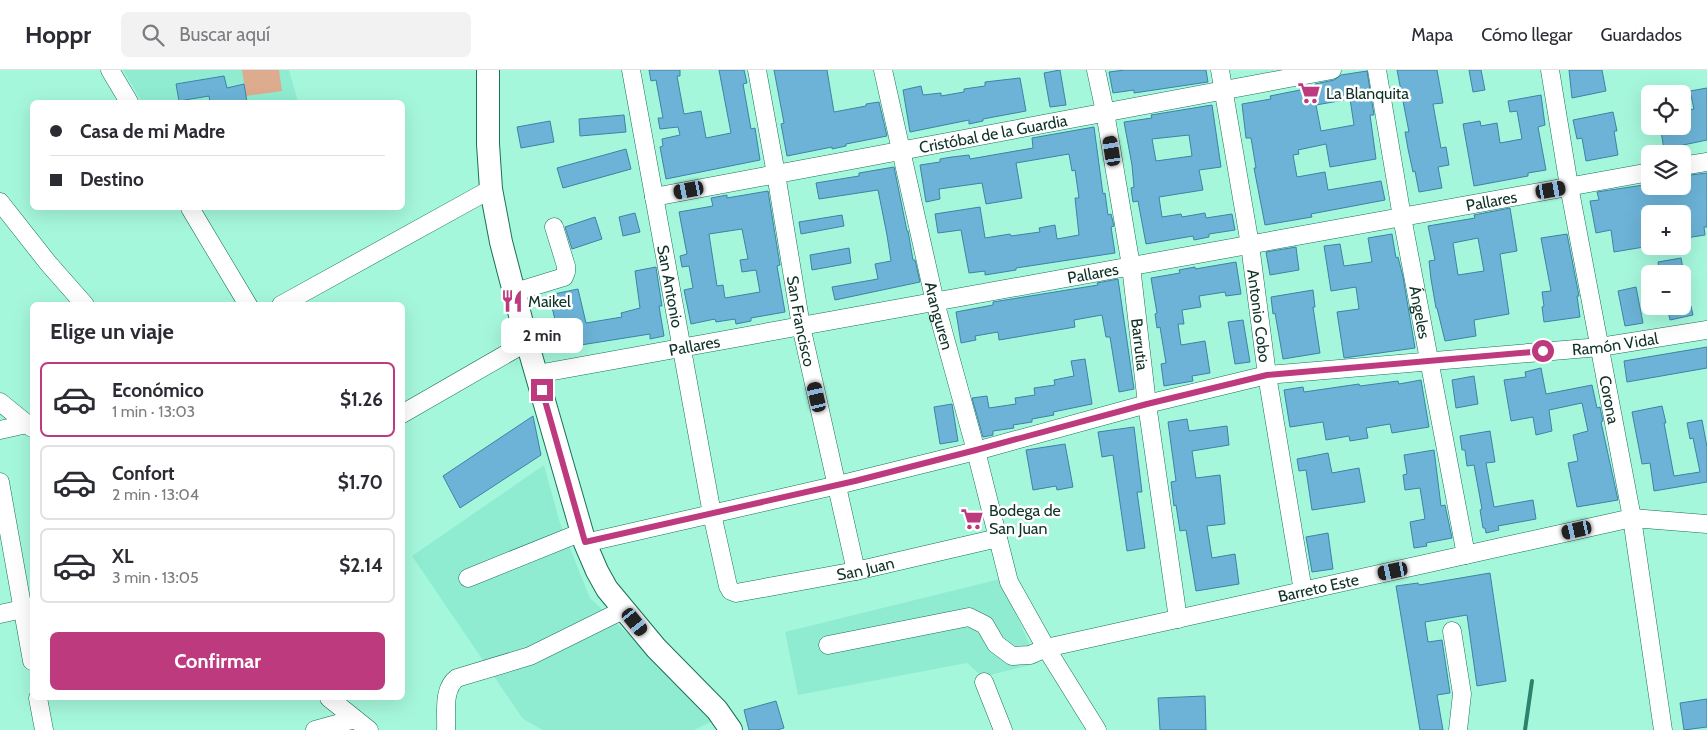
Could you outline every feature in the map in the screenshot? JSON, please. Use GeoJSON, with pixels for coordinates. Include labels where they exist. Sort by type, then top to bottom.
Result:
{"type":"FeatureCollection","features":[{"type":"Feature","properties":{"kind":"main road"},"geometry":{"type":"LineString","coordinates":[[488,70],[488,144],[491,189],[501,242],[527,342],[584,537],[597,571],[604,583],[656,648],[717,710],[731,730]]}},
{"type":"Feature","properties":{"kind":"street"},"geometry":{"type":"LineString","coordinates":[[110,70],[128,100]]}},
{"type":"Feature","properties":{"kind":"street","name":"San Antonio"},"geometry":{"type":"LineString","coordinates":[[631,70],[712,514],[728,586],[731,591]]}},
{"type":"Feature","properties":{"kind":"street","name":"San Francisco"},"geometry":{"type":"LineString","coordinates":[[757,70],[801,326],[856,570]]}},
{"type":"Feature","properties":{"kind":"street","name":"Aranguren"},"geometry":{"type":"LineString","coordinates":[[883,70],[935,302],[976,450],[1009,582],[1046,648]]}},
{"type":"Feature","properties":{"kind":"street","name":"Barrutia"},"geometry":{"type":"LineString","coordinates":[[1096,70],[1131,266],[1147,404],[1178,619]]}},
{"type":"Feature","properties":{"kind":"street","name":"Antonio Cobo"},"geometry":{"type":"LineString","coordinates":[[1220,70],[1250,244],[1267,375],[1302,591]]}},
{"type":"Feature","properties":{"kind":"street","name":"Cristóbal de la Guardia"},"geometry":{"type":"LineString","coordinates":[[654,197],[1332,70]]}},
{"type":"Feature","properties":{"kind":"street","name":"Ángeles"},"geometry":{"type":"LineString","coordinates":[[1377,70],[1402,217],[1466,555]]}},
{"type":"Feature","properties":{"kind":"street","name":"Corona"},"geometry":{"type":"LineString","coordinates":[[1550,70],[1569,186],[1632,518],[1663,730]]}},
{"type":"Feature","properties":{"kind":"street"},"geometry":{"type":"LineString","coordinates":[[1691,165],[1707,162]]}},
{"type":"Feature","properties":{"kind":"street","name":"Pallares"},"geometry":{"type":"LineString","coordinates":[[537,374],[1641,174]]}},
{"type":"Feature","properties":{"kind":"street"},"geometry":{"type":"LineString","coordinates":[[286,302],[491,189]]}},
{"type":"Feature","properties":{"kind":"street"},"geometry":{"type":"LineString","coordinates":[[0,202],[48,263],[82,302]]}},
{"type":"Feature","properties":{"kind":"street"},"geometry":{"type":"LineString","coordinates":[[191,210],[240,302]]}},
{"type":"Feature","properties":{"kind":"street"},"geometry":{"type":"LineString","coordinates":[[515,292],[564,277],[566,266],[554,227]]}},
{"type":"Feature","properties":{"kind":"street","name":"Ramón Vidal"},"geometry":{"type":"LineString","coordinates":[[468,578],[584,537],[712,514],[838,485],[1147,404],[1267,375],[1600,347],[1707,330]]}},
{"type":"Feature","properties":{"kind":"street"},"geometry":{"type":"LineString","coordinates":[[405,412],[527,342]]}},
{"type":"Feature","properties":{"kind":"street"},"geometry":{"type":"LineString","coordinates":[[0,402],[30,426]]}},
{"type":"Feature","properties":{"kind":"street"},"geometry":{"type":"LineString","coordinates":[[0,430],[30,426]]}},
{"type":"Feature","properties":{"kind":"street"},"geometry":{"type":"LineString","coordinates":[[0,482],[28,608],[30,634]]}},
{"type":"Feature","properties":{"kind":"street","name":"Barreto Este"},"geometry":{"type":"LineString","coordinates":[[828,645],[969,617],[985,625],[996,644],[1012,656],[1030,655],[1046,648],[1632,518],[1707,524]]}},
{"type":"Feature","properties":{"kind":"street","name":"San Juan"},"geometry":{"type":"LineString","coordinates":[[731,591],[736,593],[856,570],[998,538]]}},
{"type":"Feature","properties":{"kind":"street"},"geometry":{"type":"LineString","coordinates":[[0,614],[28,608]]}},
{"type":"Feature","properties":{"kind":"street"},"geometry":{"type":"LineString","coordinates":[[446,730],[448,692],[453,681],[457,678],[530,656],[625,609]]}},
{"type":"Feature","properties":{"kind":"street"},"geometry":{"type":"LineString","coordinates":[[1452,631],[1462,694],[1458,730]]}},
{"type":"Feature","properties":{"kind":"street"},"geometry":{"type":"LineString","coordinates":[[1046,648],[1097,730]]}},
{"type":"Feature","properties":{"kind":"street"},"geometry":{"type":"LineString","coordinates":[[984,682],[1003,730]]}},
{"type":"Feature","properties":{"kind":"street"},"geometry":{"type":"LineString","coordinates":[[38,700],[44,730]]}},
{"type":"Feature","properties":{"kind":"street"},"geometry":{"type":"LineString","coordinates":[[331,700],[370,730]]}},
{"type":"Feature","properties":{"kind":"street"},"geometry":{"type":"LineString","coordinates":[[315,730],[355,719]]}},
{"type":"Feature","properties":{"kind":"shaded area"},"geometry":{"type":"Polygon","coordinates":[[[123,70],[289,70],[297,100],[141,100],[123,70]]]}},
{"type":"Feature","properties":{"kind":"shaded area"},"geometry":{"type":"Polygon","coordinates":[[[242,70],[279,70],[282,91],[246,96],[242,70]]]}},
{"type":"Feature","properties":{"kind":"shaded area"},"geometry":{"type":"Polygon","coordinates":[[[544,465],[560,523],[590,598],[717,719],[694,730],[543,730],[523,719],[412,556],[544,465]]]}},
{"type":"Feature","properties":{"kind":"shaded area"},"geometry":{"type":"Polygon","coordinates":[[[1000,579],[1038,663],[983,677],[967,663],[798,695],[785,632],[1000,579]]]}},
{"type":"Feature","properties":{"kind":"building"},"geometry":{"type":"Polygon","coordinates":[[[649,70],[680,70],[680,76],[677,76],[684,114],[701,111],[706,138],[731,133],[719,70],[744,70],[747,83],[743,84],[751,129],[755,128],[760,160],[666,179],[660,147],[663,146],[662,139],[680,135],[678,127],[660,129],[658,118],[663,118],[656,80],[651,81],[649,70]]]}},
{"type":"Feature","properties":{"kind":"building"},"geometry":{"type":"Polygon","coordinates":[[[774,70],[827,70],[834,112],[879,102],[887,136],[846,144],[846,146],[832,149],[832,147],[787,156],[781,124],[784,123],[774,70]]]}},
{"type":"Feature","properties":{"kind":"building"},"geometry":{"type":"Polygon","coordinates":[[[1060,70],[1066,105],[1050,107],[1044,73],[1060,70]]]}},
{"type":"Feature","properties":{"kind":"building"},"geometry":{"type":"Polygon","coordinates":[[[1125,70],[1206,70],[1208,82],[1134,93],[1134,90],[1113,93],[1109,72],[1125,70]]]}},
{"type":"Feature","properties":{"kind":"building"},"geometry":{"type":"Polygon","coordinates":[[[1397,70],[1437,70],[1443,103],[1433,104],[1441,148],[1446,147],[1449,165],[1438,167],[1442,188],[1419,192],[1408,149],[1405,132],[1409,132],[1397,70]]]}},
{"type":"Feature","properties":{"kind":"building"},"geometry":{"type":"Polygon","coordinates":[[[1469,70],[1481,70],[1485,90],[1473,92],[1469,70]]]}},
{"type":"Feature","properties":{"kind":"building"},"geometry":{"type":"Polygon","coordinates":[[[1569,70],[1602,70],[1606,91],[1572,98],[1569,70]]]}},
{"type":"Feature","properties":{"kind":"building"},"geometry":{"type":"Polygon","coordinates":[[[1367,71],[1374,115],[1370,115],[1376,159],[1330,167],[1326,144],[1298,150],[1299,154],[1293,155],[1297,177],[1325,172],[1328,190],[1381,181],[1385,200],[1311,214],[1312,217],[1265,225],[1254,168],[1256,168],[1251,138],[1246,138],[1242,104],[1271,99],[1270,96],[1315,87],[1315,84],[1334,80],[1341,75],[1367,71]],[[1350,99],[1316,105],[1321,131],[1354,125],[1350,99]]]}},
{"type":"Feature","properties":{"kind":"building"},"geometry":{"type":"Polygon","coordinates":[[[224,76],[227,88],[244,84],[247,100],[210,100],[209,96],[179,100],[176,84],[224,76]]]}},
{"type":"Feature","properties":{"kind":"building"},"geometry":{"type":"Polygon","coordinates":[[[1020,78],[1026,111],[983,119],[983,121],[969,124],[969,120],[910,132],[903,90],[921,86],[923,95],[941,93],[941,96],[964,92],[964,89],[985,86],[985,82],[1020,78]]]}},
{"type":"Feature","properties":{"kind":"building"},"geometry":{"type":"Polygon","coordinates":[[[1707,88],[1707,140],[1683,145],[1663,145],[1662,135],[1691,135],[1691,110],[1694,109],[1691,91],[1707,88]]]}},
{"type":"Feature","properties":{"kind":"building"},"geometry":{"type":"Polygon","coordinates":[[[1541,95],[1545,125],[1538,127],[1546,170],[1528,173],[1528,176],[1474,186],[1463,124],[1480,121],[1481,126],[1497,123],[1500,143],[1522,139],[1517,111],[1510,112],[1508,101],[1541,95]]]}},
{"type":"Feature","properties":{"kind":"building"},"geometry":{"type":"Polygon","coordinates":[[[1212,105],[1221,167],[1199,170],[1203,190],[1159,197],[1162,217],[1181,214],[1182,217],[1205,213],[1206,218],[1232,214],[1235,230],[1209,234],[1209,237],[1194,240],[1193,236],[1146,244],[1138,201],[1133,202],[1131,188],[1134,187],[1132,165],[1124,122],[1152,118],[1151,115],[1212,105]],[[1189,135],[1152,139],[1156,161],[1192,156],[1189,135]]]}},
{"type":"Feature","properties":{"kind":"building"},"geometry":{"type":"Polygon","coordinates":[[[1613,112],[1617,131],[1614,131],[1618,155],[1586,161],[1582,138],[1577,139],[1573,120],[1613,112]]]}},
{"type":"Feature","properties":{"kind":"building"},"geometry":{"type":"Polygon","coordinates":[[[624,115],[626,132],[580,136],[579,119],[624,115]]]}},
{"type":"Feature","properties":{"kind":"building"},"geometry":{"type":"Polygon","coordinates":[[[550,121],[554,142],[521,148],[517,127],[550,121]]]}},
{"type":"Feature","properties":{"kind":"building"},"geometry":{"type":"Polygon","coordinates":[[[1094,127],[1103,194],[1105,193],[1108,215],[1111,214],[1114,226],[1111,227],[1115,253],[1016,268],[1016,270],[985,275],[985,271],[969,273],[961,230],[938,233],[935,214],[980,207],[985,238],[1040,232],[1039,228],[1055,225],[1057,239],[1079,235],[1075,198],[1079,198],[1075,170],[1072,171],[1069,154],[1016,163],[1022,198],[986,204],[982,183],[939,189],[940,199],[926,202],[920,165],[940,162],[940,159],[952,157],[969,155],[970,159],[1033,148],[1032,138],[1094,127]]]}},
{"type":"Feature","properties":{"kind":"building"},"geometry":{"type":"Polygon","coordinates":[[[626,149],[631,169],[563,188],[557,168],[626,149]]]}},
{"type":"Feature","properties":{"kind":"building"},"geometry":{"type":"Polygon","coordinates":[[[894,167],[913,260],[915,260],[920,282],[835,300],[832,287],[878,279],[875,264],[891,261],[887,235],[878,190],[819,199],[816,183],[859,176],[859,173],[894,167]]]}},
{"type":"Feature","properties":{"kind":"building"},"geometry":{"type":"Polygon","coordinates":[[[1707,173],[1707,227],[1704,227],[1705,235],[1691,237],[1691,205],[1641,205],[1641,248],[1614,252],[1611,230],[1596,233],[1590,201],[1599,200],[1597,192],[1641,185],[1641,195],[1691,195],[1691,175],[1707,173]]]}},
{"type":"Feature","properties":{"kind":"building"},"geometry":{"type":"Polygon","coordinates":[[[768,191],[780,265],[777,266],[785,312],[751,318],[751,321],[736,324],[735,319],[716,322],[715,319],[691,324],[684,290],[693,288],[689,266],[682,267],[680,256],[687,254],[679,212],[713,206],[711,198],[727,195],[727,198],[768,191]],[[742,229],[709,234],[717,286],[723,285],[725,298],[760,292],[756,270],[742,272],[740,260],[748,259],[742,229]]]}},
{"type":"Feature","properties":{"kind":"building"},"geometry":{"type":"Polygon","coordinates":[[[1510,208],[1517,251],[1500,254],[1509,314],[1474,320],[1476,336],[1445,341],[1436,308],[1431,279],[1429,261],[1435,260],[1428,226],[1475,218],[1474,215],[1510,208]],[[1478,238],[1453,243],[1458,275],[1484,271],[1478,238]]]}},
{"type":"Feature","properties":{"kind":"building"},"geometry":{"type":"Polygon","coordinates":[[[635,213],[640,232],[623,236],[619,217],[635,213]]]}},
{"type":"Feature","properties":{"kind":"building"},"geometry":{"type":"Polygon","coordinates":[[[842,215],[844,226],[801,234],[799,222],[842,215]]]}},
{"type":"Feature","properties":{"kind":"building"},"geometry":{"type":"Polygon","coordinates":[[[595,217],[602,239],[572,249],[565,227],[595,217]]]}},
{"type":"Feature","properties":{"kind":"building"},"geometry":{"type":"Polygon","coordinates":[[[1392,234],[1396,258],[1398,257],[1403,277],[1415,348],[1344,358],[1337,312],[1359,309],[1356,287],[1331,291],[1324,246],[1340,244],[1344,266],[1372,262],[1368,238],[1392,234]]]}},
{"type":"Feature","properties":{"kind":"building"},"geometry":{"type":"Polygon","coordinates":[[[1567,234],[1579,296],[1577,296],[1580,317],[1544,322],[1542,292],[1551,291],[1541,238],[1567,234]]]}},
{"type":"Feature","properties":{"kind":"building"},"geometry":{"type":"Polygon","coordinates":[[[1296,247],[1299,270],[1270,275],[1266,252],[1296,247]]]}},
{"type":"Feature","properties":{"kind":"building"},"geometry":{"type":"Polygon","coordinates":[[[849,248],[851,263],[812,270],[810,255],[849,248]]]}},
{"type":"Feature","properties":{"kind":"building"},"geometry":{"type":"Polygon","coordinates":[[[1681,258],[1682,265],[1658,265],[1658,262],[1681,258]]]}},
{"type":"Feature","properties":{"kind":"building"},"geometry":{"type":"Polygon","coordinates":[[[1236,262],[1241,294],[1226,296],[1225,292],[1199,296],[1201,307],[1182,310],[1184,324],[1178,324],[1181,345],[1205,341],[1210,373],[1192,376],[1193,381],[1164,386],[1161,364],[1166,363],[1160,327],[1157,328],[1155,314],[1157,313],[1151,278],[1180,273],[1179,270],[1236,262]]]}},
{"type":"Feature","properties":{"kind":"building"},"geometry":{"type":"Polygon","coordinates":[[[656,267],[662,306],[659,306],[664,336],[650,339],[650,334],[562,348],[549,295],[578,289],[586,323],[622,317],[621,313],[640,308],[635,271],[656,267]]]}},
{"type":"Feature","properties":{"kind":"building"},"geometry":{"type":"Polygon","coordinates":[[[1118,279],[1134,389],[1119,392],[1110,337],[1106,337],[1102,315],[1074,320],[1075,327],[999,340],[998,332],[975,336],[976,340],[961,343],[956,312],[993,305],[993,302],[1098,285],[1097,283],[1118,279]]]}},
{"type":"Feature","properties":{"kind":"building"},"geometry":{"type":"Polygon","coordinates":[[[1636,287],[1643,323],[1625,326],[1618,291],[1636,287]]]}},
{"type":"Feature","properties":{"kind":"building"},"geometry":{"type":"Polygon","coordinates":[[[1313,290],[1315,307],[1313,307],[1320,353],[1283,359],[1271,297],[1313,290]]]}},
{"type":"Feature","properties":{"kind":"building"},"geometry":{"type":"Polygon","coordinates":[[[1691,306],[1693,315],[1670,320],[1669,315],[1691,315],[1691,306]]]}},
{"type":"Feature","properties":{"kind":"building"},"geometry":{"type":"Polygon","coordinates":[[[1243,320],[1250,362],[1235,364],[1228,322],[1243,320]]]}},
{"type":"Feature","properties":{"kind":"building"},"geometry":{"type":"Polygon","coordinates":[[[1707,347],[1707,368],[1627,382],[1624,361],[1707,347]]]}},
{"type":"Feature","properties":{"kind":"building"},"geometry":{"type":"Polygon","coordinates":[[[1085,359],[1092,404],[1053,412],[1054,415],[1032,419],[1032,422],[1013,425],[1014,428],[993,431],[993,435],[983,437],[972,398],[987,396],[989,408],[1016,404],[1015,398],[1035,395],[1034,388],[1055,385],[1054,380],[1074,376],[1071,361],[1085,359]]]}},
{"type":"Feature","properties":{"kind":"building"},"geometry":{"type":"Polygon","coordinates":[[[1541,368],[1546,394],[1592,385],[1597,408],[1600,407],[1603,421],[1601,422],[1618,500],[1577,507],[1568,463],[1578,461],[1573,435],[1588,431],[1582,403],[1549,410],[1552,431],[1536,435],[1533,417],[1511,421],[1504,380],[1526,377],[1525,372],[1541,368]]]}},
{"type":"Feature","properties":{"kind":"building"},"geometry":{"type":"Polygon","coordinates":[[[1474,376],[1478,404],[1456,408],[1452,380],[1474,376]]]}},
{"type":"Feature","properties":{"kind":"building"},"geometry":{"type":"Polygon","coordinates":[[[1421,380],[1429,427],[1392,433],[1390,424],[1366,428],[1368,438],[1350,441],[1349,436],[1326,440],[1323,422],[1290,427],[1284,390],[1303,387],[1304,392],[1359,384],[1360,386],[1398,381],[1399,384],[1421,380]]]}},
{"type":"Feature","properties":{"kind":"building"},"geometry":{"type":"Polygon","coordinates":[[[952,404],[958,441],[940,444],[934,407],[952,404]]]}},
{"type":"Feature","properties":{"kind":"building"},"geometry":{"type":"Polygon","coordinates":[[[1662,406],[1674,476],[1700,472],[1693,438],[1690,439],[1687,423],[1702,420],[1707,447],[1707,482],[1654,491],[1650,463],[1642,464],[1632,412],[1662,406]]]}},
{"type":"Feature","properties":{"kind":"building"},"geometry":{"type":"Polygon","coordinates":[[[533,416],[541,455],[460,508],[443,476],[533,416]]]}},
{"type":"Feature","properties":{"kind":"building"},"geometry":{"type":"Polygon","coordinates":[[[1187,419],[1189,431],[1227,426],[1229,445],[1192,451],[1196,478],[1220,475],[1225,524],[1207,526],[1212,558],[1235,554],[1239,584],[1196,591],[1186,530],[1180,531],[1171,482],[1176,481],[1168,422],[1187,419]]]}},
{"type":"Feature","properties":{"kind":"building"},"geometry":{"type":"Polygon","coordinates":[[[1134,427],[1142,492],[1137,492],[1145,548],[1127,551],[1113,455],[1102,457],[1098,432],[1134,427]]]}},
{"type":"Feature","properties":{"kind":"building"},"geometry":{"type":"Polygon","coordinates":[[[1490,431],[1495,462],[1486,463],[1494,507],[1533,500],[1536,519],[1498,526],[1499,530],[1486,533],[1485,528],[1483,528],[1480,510],[1482,509],[1474,465],[1467,466],[1465,450],[1462,450],[1460,436],[1490,431]]]}},
{"type":"Feature","properties":{"kind":"building"},"geometry":{"type":"Polygon","coordinates":[[[1065,444],[1073,487],[1057,490],[1056,486],[1033,490],[1026,450],[1065,444]]]}},
{"type":"Feature","properties":{"kind":"building"},"geometry":{"type":"Polygon","coordinates":[[[1434,450],[1441,506],[1445,505],[1452,538],[1426,543],[1427,546],[1414,548],[1410,522],[1425,519],[1420,488],[1405,490],[1403,475],[1407,474],[1404,455],[1434,450]]]}},
{"type":"Feature","properties":{"kind":"building"},"geometry":{"type":"Polygon","coordinates":[[[1328,453],[1332,473],[1359,468],[1365,502],[1312,510],[1306,470],[1299,471],[1297,459],[1328,453]]]}},
{"type":"Feature","properties":{"kind":"building"},"geometry":{"type":"Polygon","coordinates":[[[1328,533],[1333,569],[1312,572],[1306,537],[1328,533]]]}},
{"type":"Feature","properties":{"kind":"building"},"geometry":{"type":"Polygon","coordinates":[[[1490,573],[1506,681],[1477,686],[1467,615],[1425,622],[1428,642],[1442,640],[1450,693],[1437,695],[1443,730],[1420,730],[1396,586],[1418,583],[1419,585],[1490,573]]]}},
{"type":"Feature","properties":{"kind":"building"},"geometry":{"type":"Polygon","coordinates":[[[1205,696],[1206,730],[1160,730],[1158,698],[1205,696]]]}},
{"type":"Feature","properties":{"kind":"building"},"geometry":{"type":"Polygon","coordinates":[[[1707,699],[1707,727],[1684,730],[1680,703],[1707,699]]]}},
{"type":"Feature","properties":{"kind":"building"},"geometry":{"type":"Polygon","coordinates":[[[776,701],[784,728],[777,730],[749,730],[744,710],[776,701]]]}},
{"type":"Feature","properties":{"kind":"waterway"},"geometry":{"type":"LineString","coordinates":[[1525,730],[1532,681]]}},
{"type":"Feature","properties":{"kind":"place","name":"La Blanquita"},"geometry":{"type":"Point","coordinates":[1309,93]}},
{"type":"Feature","properties":{"kind":"place","name":"Maikel"},"geometry":{"type":"Point","coordinates":[512,301]}},
{"type":"Feature","properties":{"kind":"place","name":"Bodega de San Juan"},"geometry":{"type":"Point","coordinates":[972,519]}},
{"type":"Feature","properties":{"kind":"route"},"geometry":{"type":"LineString","coordinates":[[542,390],[585,542],[855,481],[1147,404],[1267,375],[1543,351]]}}]}
